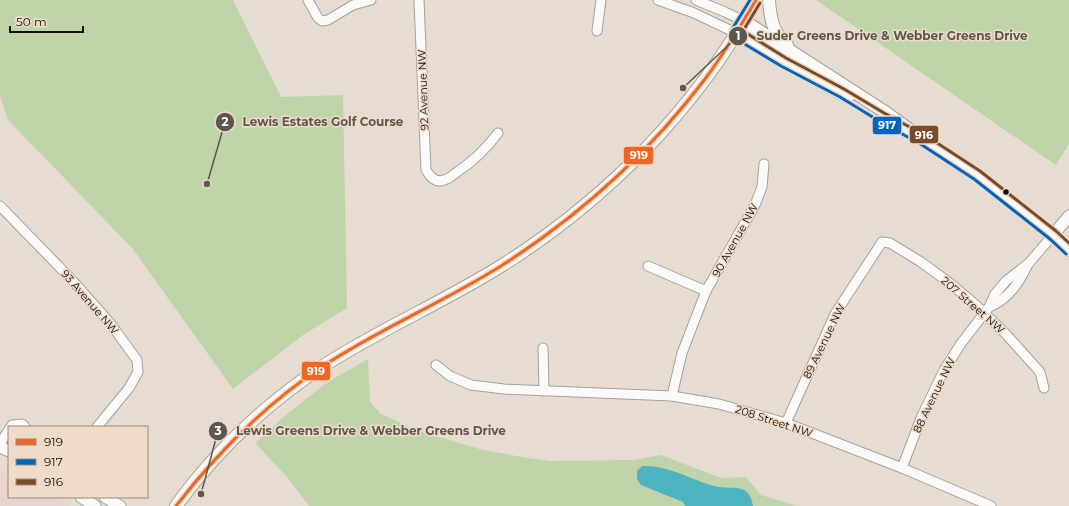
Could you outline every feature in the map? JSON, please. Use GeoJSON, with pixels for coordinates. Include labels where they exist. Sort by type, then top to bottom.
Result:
{"type":"FeatureCollection","features":[{"type":"Feature","properties":{"kind":"main road"},"geometry":{"type":"LineString","coordinates":[[176,506],[220,453],[239,433],[291,389],[320,368],[355,347],[500,267],[551,232],[613,182],[664,130],[710,73],[744,22],[756,0]]}},
{"type":"Feature","properties":{"kind":"main road"},"geometry":{"type":"LineString","coordinates":[[769,0],[772,22],[782,41],[808,62]]}},
{"type":"Feature","properties":{"kind":"main road"},"geometry":{"type":"LineString","coordinates":[[744,22],[885,112],[925,141],[977,175],[1053,235],[1069,250]]}},
{"type":"Feature","properties":{"kind":"main road"},"geometry":{"type":"LineString","coordinates":[[736,33],[784,62],[842,93],[881,117],[925,141]]}},
{"type":"Feature","properties":{"kind":"street"},"geometry":{"type":"LineString","coordinates":[[308,0],[318,18],[322,20],[328,20],[353,5],[371,0]]}},
{"type":"Feature","properties":{"kind":"street","name":"92 Avenue NW"},"geometry":{"type":"LineString","coordinates":[[419,0],[426,170],[433,179],[438,181],[444,180],[472,162],[487,148],[498,133]]}},
{"type":"Feature","properties":{"kind":"street"},"geometry":{"type":"LineString","coordinates":[[597,31],[601,0]]}},
{"type":"Feature","properties":{"kind":"street"},"geometry":{"type":"LineString","coordinates":[[658,0],[694,13],[736,33]]}},
{"type":"Feature","properties":{"kind":"street"},"geometry":{"type":"LineString","coordinates":[[696,0],[744,22]]}},
{"type":"Feature","properties":{"kind":"street","name":"90 Avenue NW"},"geometry":{"type":"LineString","coordinates":[[672,396],[682,353],[706,291],[755,205],[762,188],[764,164]]}},
{"type":"Feature","properties":{"kind":"street","name":"93 Avenue NW"},"geometry":{"type":"LineString","coordinates":[[0,206],[73,281],[110,322],[137,360],[138,372],[129,388],[98,426]]}},
{"type":"Feature","properties":{"kind":"street"},"geometry":{"type":"LineString","coordinates":[[1053,235],[1069,216]]}},
{"type":"Feature","properties":{"kind":"street","name":"88 Avenue NW"},"geometry":{"type":"LineString","coordinates":[[902,468],[921,418],[943,372],[960,345],[986,310],[997,304],[1005,297],[1022,278],[1029,263],[1053,235]]}},
{"type":"Feature","properties":{"kind":"street","name":"207 Street NW"},"geometry":{"type":"LineString","coordinates":[[882,242],[890,243],[921,262],[986,310],[1040,372],[1044,388]]}},
{"type":"Feature","properties":{"kind":"street","name":"89 Avenue NW"},"geometry":{"type":"LineString","coordinates":[[786,423],[835,314],[882,242]]}},
{"type":"Feature","properties":{"kind":"street"},"geometry":{"type":"LineString","coordinates":[[648,266],[706,291]]}},
{"type":"Feature","properties":{"kind":"street"},"geometry":{"type":"LineString","coordinates":[[543,348],[544,391]]}},
{"type":"Feature","properties":{"kind":"street","name":"208 Street NW"},"geometry":{"type":"LineString","coordinates":[[436,365],[450,376],[471,385],[504,389],[672,396],[719,404],[786,423],[902,468],[991,506]]}},
{"type":"Feature","properties":{"kind":"street"},"geometry":{"type":"LineString","coordinates":[[11,426],[22,424],[24,426]]}},
{"type":"Feature","properties":{"kind":"street"},"geometry":{"type":"LineString","coordinates":[[0,445],[8,431]]}},
{"type":"Feature","properties":{"kind":"street"},"geometry":{"type":"LineString","coordinates":[[83,498],[95,506]]}},
{"type":"Feature","properties":{"kind":"street"},"geometry":{"type":"LineString","coordinates":[[107,498],[120,506]]}},
{"type":"Feature","properties":{"kind":"shaded area"},"geometry":{"type":"Polygon","coordinates":[[[0,470],[8,474],[8,498],[58,498],[70,506],[0,506],[0,470]]]}},
{"type":"Feature","properties":{"kind":"green space"},"geometry":{"type":"Polygon","coordinates":[[[0,0],[233,0],[281,97],[343,95],[347,308],[303,335],[233,389],[132,248],[8,120],[0,96],[0,0]]]}},
{"type":"Feature","properties":{"kind":"green space"},"geometry":{"type":"Polygon","coordinates":[[[816,0],[1069,0],[1069,144],[1056,165],[816,0]]]}},
{"type":"Feature","properties":{"kind":"green space"},"geometry":{"type":"Polygon","coordinates":[[[368,359],[370,402],[381,414],[416,430],[483,450],[551,461],[635,460],[661,455],[721,478],[746,477],[761,495],[797,506],[309,506],[287,477],[255,443],[304,400],[336,377],[368,359]]]}},
{"type":"Feature","properties":{"kind":"water"},"geometry":{"type":"Polygon","coordinates":[[[642,466],[652,466],[670,470],[714,486],[744,490],[749,495],[753,506],[685,506],[683,502],[641,485],[637,479],[637,471],[642,466]]]}},
{"type":"Feature","properties":{"kind":"transit line","name":"917"},"geometry":{"type":"LineString","coordinates":[[750,0],[731,31],[733,37],[781,66],[840,97],[922,145],[974,179],[1050,239],[1066,254]]}},
{"type":"Feature","properties":{"kind":"transit line","name":"919"},"geometry":{"type":"LineString","coordinates":[[176,506],[208,467],[242,431],[299,383],[320,368],[364,341],[501,266],[558,226],[611,182],[660,132],[705,79],[719,60],[756,0]]}},
{"type":"Feature","properties":{"kind":"transit line","name":"916"},"geometry":{"type":"LineString","coordinates":[[760,3],[743,31],[786,58],[928,137],[980,171],[1069,243]]}},
{"type":"Feature","properties":{"kind":"place","name":"Suder Greens Drive & Webber Greens Drive"},"geometry":{"type":"Point","coordinates":[683,88]}},
{"type":"Feature","properties":{"kind":"place","name":"Lewis Estates Golf Course"},"geometry":{"type":"Point","coordinates":[207,184]}},
{"type":"Feature","properties":{"kind":"place","name":"Lewis Greens Drive & Webber Greens Drive"},"geometry":{"type":"Point","coordinates":[201,494]}}]}
